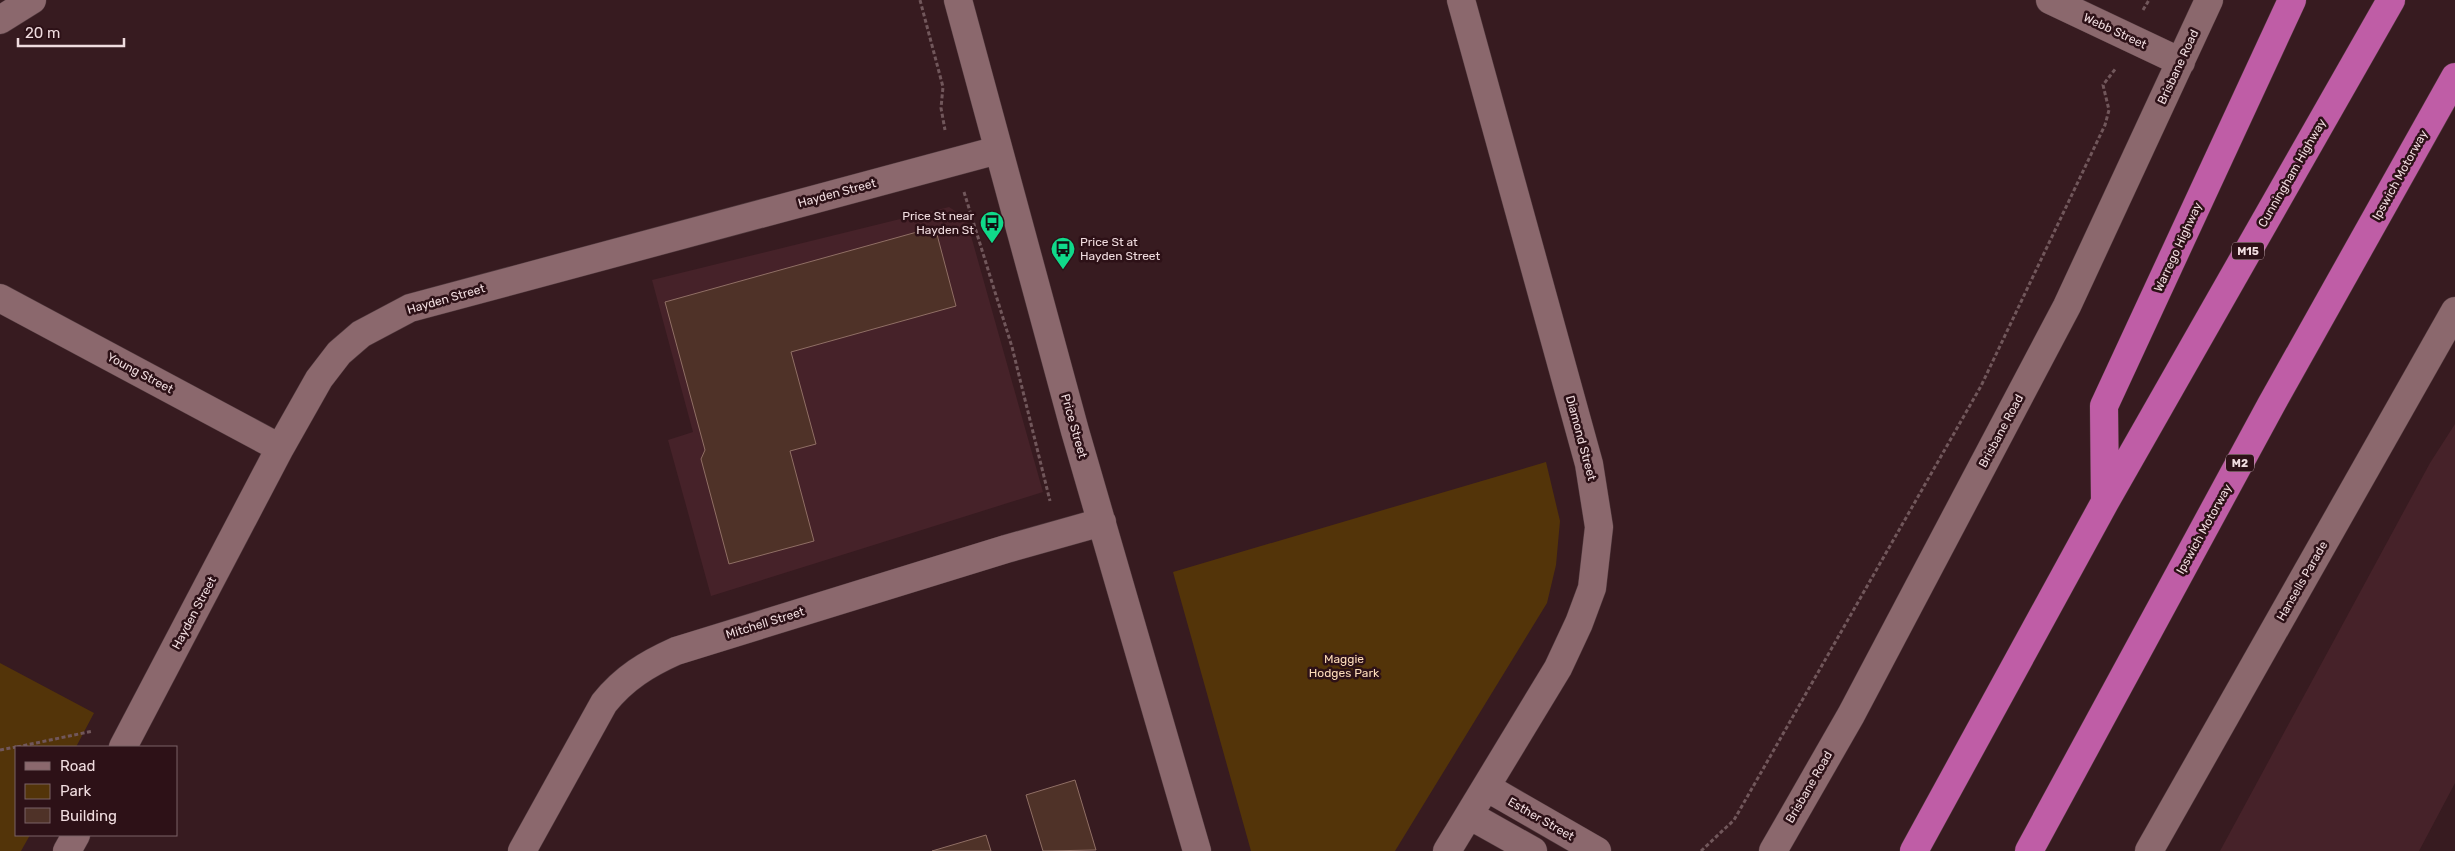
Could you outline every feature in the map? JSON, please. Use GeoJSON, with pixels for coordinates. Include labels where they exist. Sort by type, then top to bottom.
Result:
{"type":"FeatureCollection","features":[{"type":"Feature","properties":{"kind":"highway","name":"Warrego Highway"},"geometry":{"type":"LineString","coordinates":[[2105,502],[2104,406],[2292,0]]}},
{"type":"Feature","properties":{"kind":"highway","name":"Cunningham Highway"},"geometry":{"type":"LineString","coordinates":[[2105,502],[2392,0]]}},
{"type":"Feature","properties":{"kind":"highway","name":"Ipswich Motorway"},"geometry":{"type":"LineString","coordinates":[[2029,851],[2266,414],[2455,77]]}},
{"type":"Feature","properties":{"kind":"highway"},"geometry":{"type":"LineString","coordinates":[[1914,851],[2105,502]]}},
{"type":"Feature","properties":{"kind":"street"},"geometry":{"type":"LineString","coordinates":[[0,20],[32,0]]}},
{"type":"Feature","properties":{"kind":"street","name":"Price Street"},"geometry":{"type":"LineString","coordinates":[[958,0],[1075,431],[1197,851]]}},
{"type":"Feature","properties":{"kind":"street","name":"Diamond Street"},"geometry":{"type":"LineString","coordinates":[[1447,851],[1558,668],[1579,623],[1592,588],[1599,527],[1589,464],[1461,0]]}},
{"type":"Feature","properties":{"kind":"street","name":"Webb Street"},"geometry":{"type":"LineString","coordinates":[[2050,0],[2181,62]]}},
{"type":"Feature","properties":{"kind":"street","name":"Brisbane Road"},"geometry":{"type":"LineString","coordinates":[[1773,851],[1851,715],[2067,306],[2209,0]]}},
{"type":"Feature","properties":{"kind":"street","name":"Hayden Street"},"geometry":{"type":"LineString","coordinates":[[124,746],[280,448],[320,379],[339,352],[361,334],[410,308],[998,150]]}},
{"type":"Feature","properties":{"kind":"street","name":"Young Street"},"geometry":{"type":"LineString","coordinates":[[0,298],[280,448]]}},
{"type":"Feature","properties":{"kind":"street","name":"Hansells Parade"},"geometry":{"type":"LineString","coordinates":[[2149,851],[2455,312]]}},
{"type":"Feature","properties":{"kind":"street","name":"Mitchell Street"},"geometry":{"type":"LineString","coordinates":[[522,851],[604,703],[618,686],[654,660],[685,648],[1102,522]]}},
{"type":"Feature","properties":{"kind":"street","name":"Esther Street"},"geometry":{"type":"LineString","coordinates":[[1486,787],[1596,851]]}},
{"type":"Feature","properties":{"kind":"street"},"geometry":{"type":"LineString","coordinates":[[1469,815],[1533,851]]}},
{"type":"Feature","properties":{"kind":"street"},"geometry":{"type":"LineString","coordinates":[[67,851],[75,836]]}},
{"type":"Feature","properties":{"kind":"path"},"geometry":{"type":"LineString","coordinates":[[920,0],[943,87],[941,108],[944,130]]}},
{"type":"Feature","properties":{"kind":"path"},"geometry":{"type":"LineString","coordinates":[[2144,7],[2149,0]]}},
{"type":"Feature","properties":{"kind":"path"},"geometry":{"type":"LineString","coordinates":[[1701,851],[1734,820],[1981,386],[2105,125],[2109,110],[2103,85],[2112,76]]}},
{"type":"Feature","properties":{"kind":"path"},"geometry":{"type":"LineString","coordinates":[[964,192],[1012,347],[1050,501]]}},
{"type":"Feature","properties":{"kind":"path"},"geometry":{"type":"LineString","coordinates":[[22,746],[93,731]]}},
{"type":"Feature","properties":{"kind":"path"},"geometry":{"type":"LineString","coordinates":[[0,750],[15,747]]}},
{"type":"Feature","properties":{"kind":"shaded area"},"geometry":{"type":"Polygon","coordinates":[[[949,207],[966,218],[1043,492],[711,596],[668,440],[693,432],[652,280],[949,207]]]}},
{"type":"Feature","properties":{"kind":"shaded area"},"geometry":{"type":"Polygon","coordinates":[[[2455,424],[2455,783],[2419,851],[2220,851],[2430,463],[2455,424]]]}},
{"type":"Feature","properties":{"kind":"green space","name":"Maggie Hodges Park"},"geometry":{"type":"Polygon","coordinates":[[[1546,462],[1560,521],[1556,565],[1547,603],[1395,851],[1251,851],[1173,572],[1546,462]]]}},
{"type":"Feature","properties":{"kind":"green space"},"geometry":{"type":"Polygon","coordinates":[[[0,663],[94,713],[77,746],[15,746],[15,836],[29,836],[21,851],[0,851],[0,663]]]}},
{"type":"Feature","properties":{"kind":"building"},"geometry":{"type":"Polygon","coordinates":[[[935,227],[956,306],[791,352],[816,444],[790,451],[814,541],[729,564],[701,459],[705,450],[665,302],[935,227]]]}},
{"type":"Feature","properties":{"kind":"building"},"geometry":{"type":"Polygon","coordinates":[[[1075,780],[1096,850],[1043,851],[1026,795],[1075,780]]]}},
{"type":"Feature","properties":{"kind":"building"},"geometry":{"type":"Polygon","coordinates":[[[986,835],[991,851],[932,851],[986,835]]]}},
{"type":"Feature","properties":{"kind":"place","name":"Price St near Hayden St"},"geometry":{"type":"Point","coordinates":[992,244]}},
{"type":"Feature","properties":{"kind":"place","name":"Price St at Hayden Street"},"geometry":{"type":"Point","coordinates":[1063,270]}}]}
